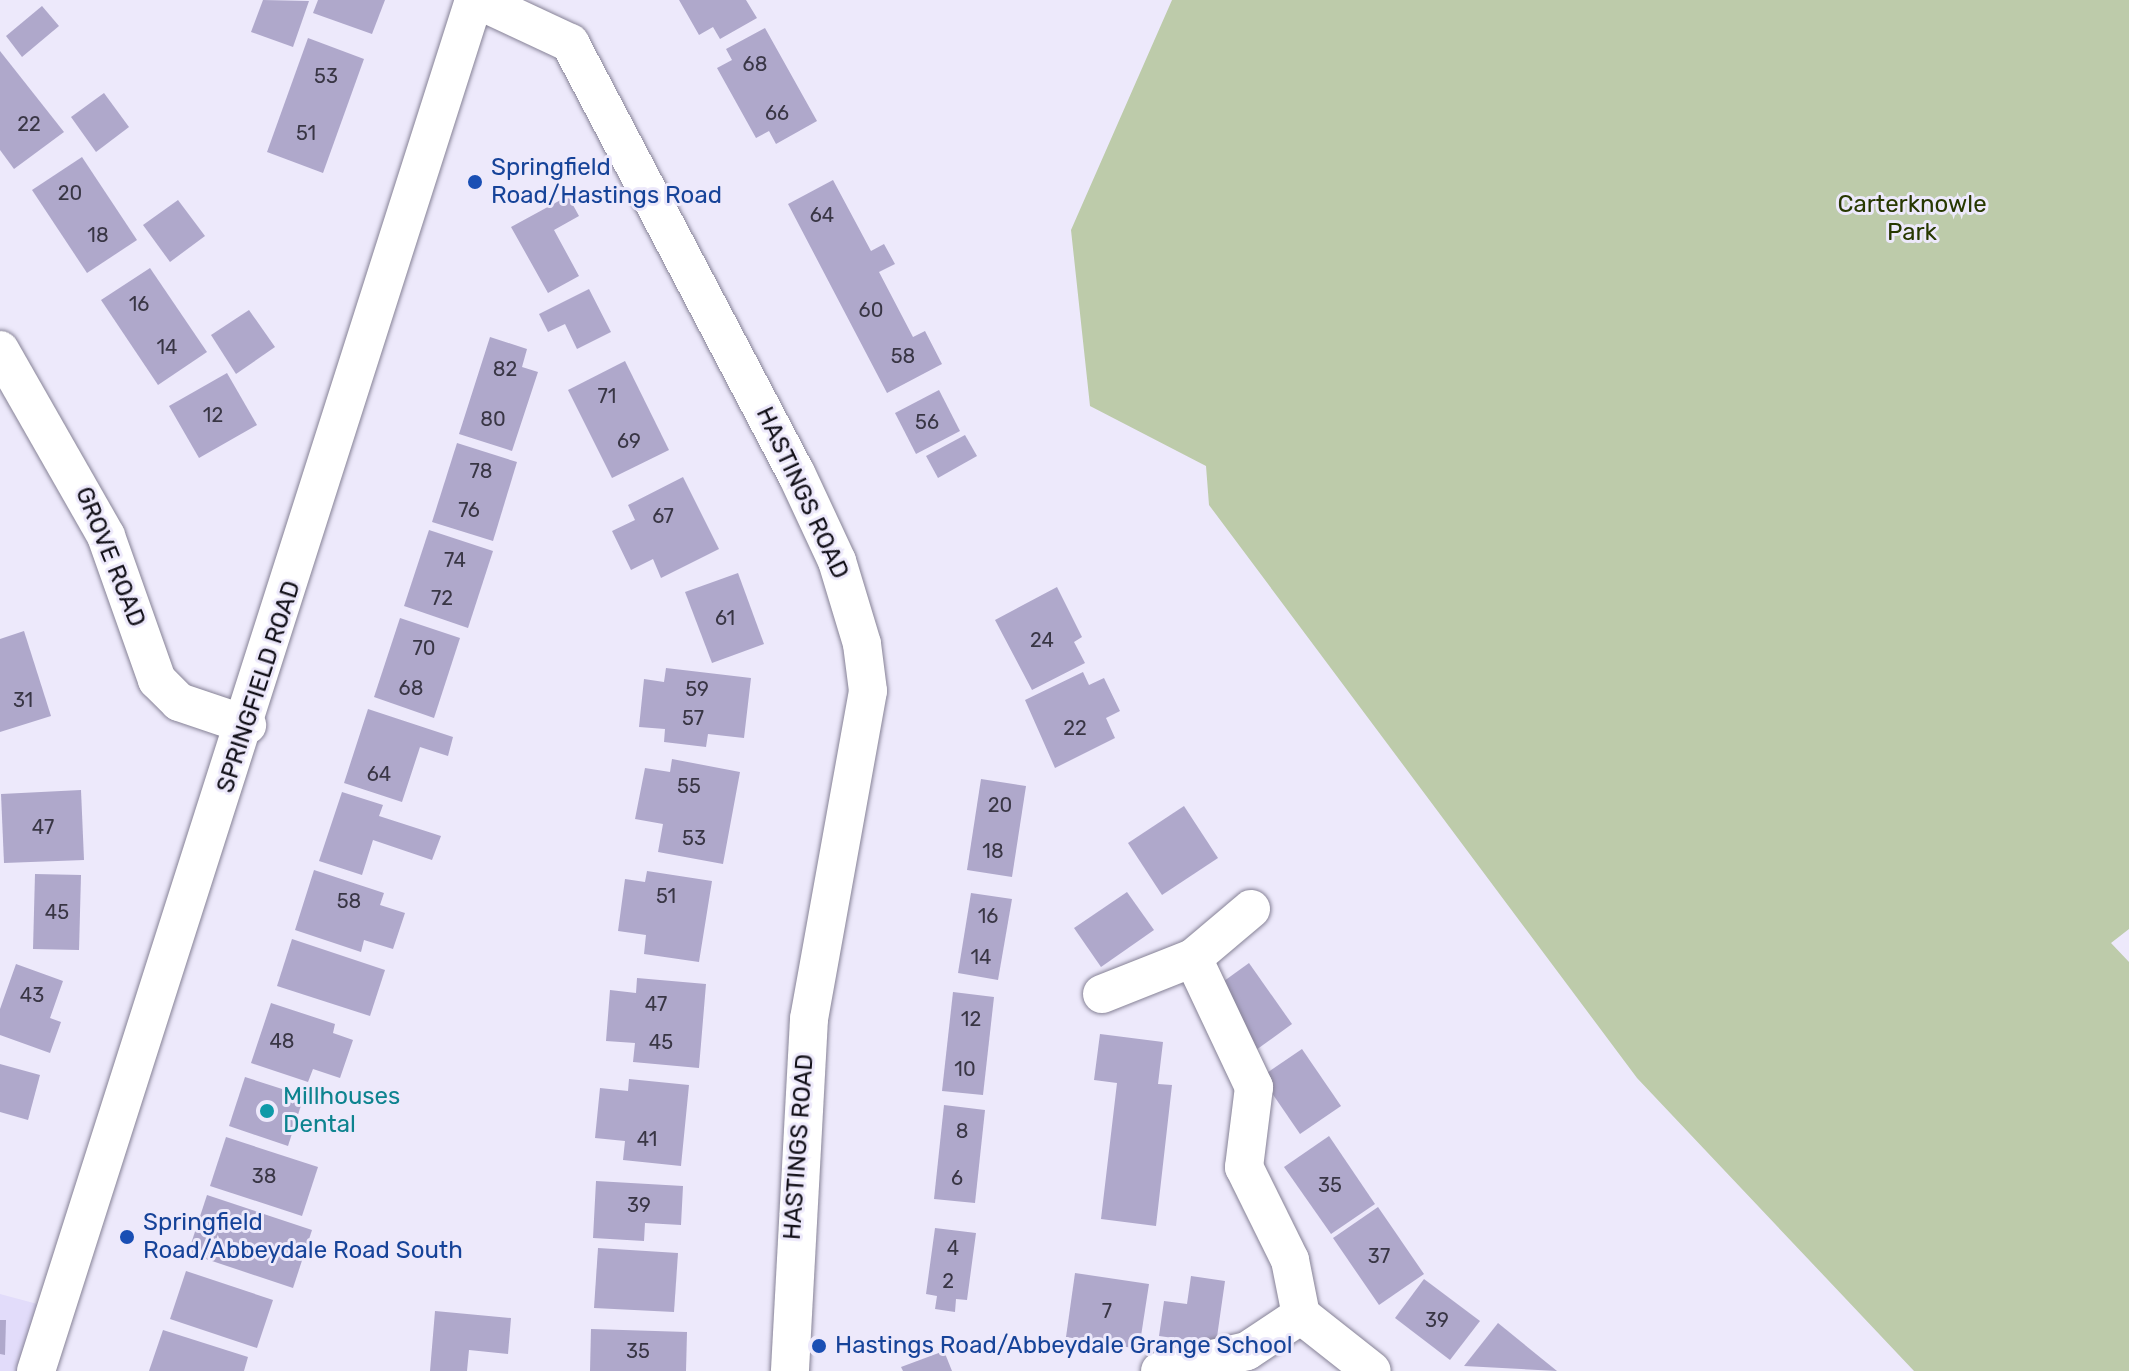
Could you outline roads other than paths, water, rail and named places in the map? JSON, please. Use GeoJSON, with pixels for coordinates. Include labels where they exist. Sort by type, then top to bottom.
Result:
{"type":"FeatureCollection","features":[{"type":"Feature","properties":{"kind":"street","name":"SPRINGFIELD ROAD"},"geometry":{"type":"LineString","coordinates":[[36,1371],[247,725],[476,0]]}},
{"type":"Feature","properties":{"kind":"street","name":"HASTINGS ROAD"},"geometry":{"type":"LineString","coordinates":[[476,0],[570,43],[796,473],[837,561],[862,644],[868,691],[809,1019],[790,1371]]}},
{"type":"Feature","properties":{"kind":"street","name":"GROVE ROAD"},"geometry":{"type":"LineString","coordinates":[[0,350],[106,536],[157,680],[179,702],[247,725]]}},
{"type":"Feature","properties":{"kind":"street"},"geometry":{"type":"LineString","coordinates":[[1102,994],[1193,958],[1251,909]]}},
{"type":"Feature","properties":{"kind":"street"},"geometry":{"type":"LineString","coordinates":[[1193,958],[1254,1087],[1244,1167],[1290,1260],[1301,1315],[1372,1371]]}},
{"type":"Feature","properties":{"kind":"street"},"geometry":{"type":"LineString","coordinates":[[1160,1371],[1247,1351],[1301,1315]]}},
{"type":"Feature","properties":{"kind":"place","name":"Springfield Road/Hastings Road"},"geometry":{"type":"Point","coordinates":[475,182]}},
{"type":"Feature","properties":{"kind":"place","name":"Millhouses Dental"},"geometry":{"type":"Point","coordinates":[267,1111]}},
{"type":"Feature","properties":{"kind":"place","name":"Springfield Road/Abbeydale Road South"},"geometry":{"type":"Point","coordinates":[127,1237]}},
{"type":"Feature","properties":{"kind":"place","name":"Hastings Road/Abbeydale Grange School"},"geometry":{"type":"Point","coordinates":[819,1346]}},
{"type":"Feature","properties":{"kind":"park label","name":"Carterknowle Park"},"geometry":{"type":"Point","coordinates":[1912,219]}}]}
